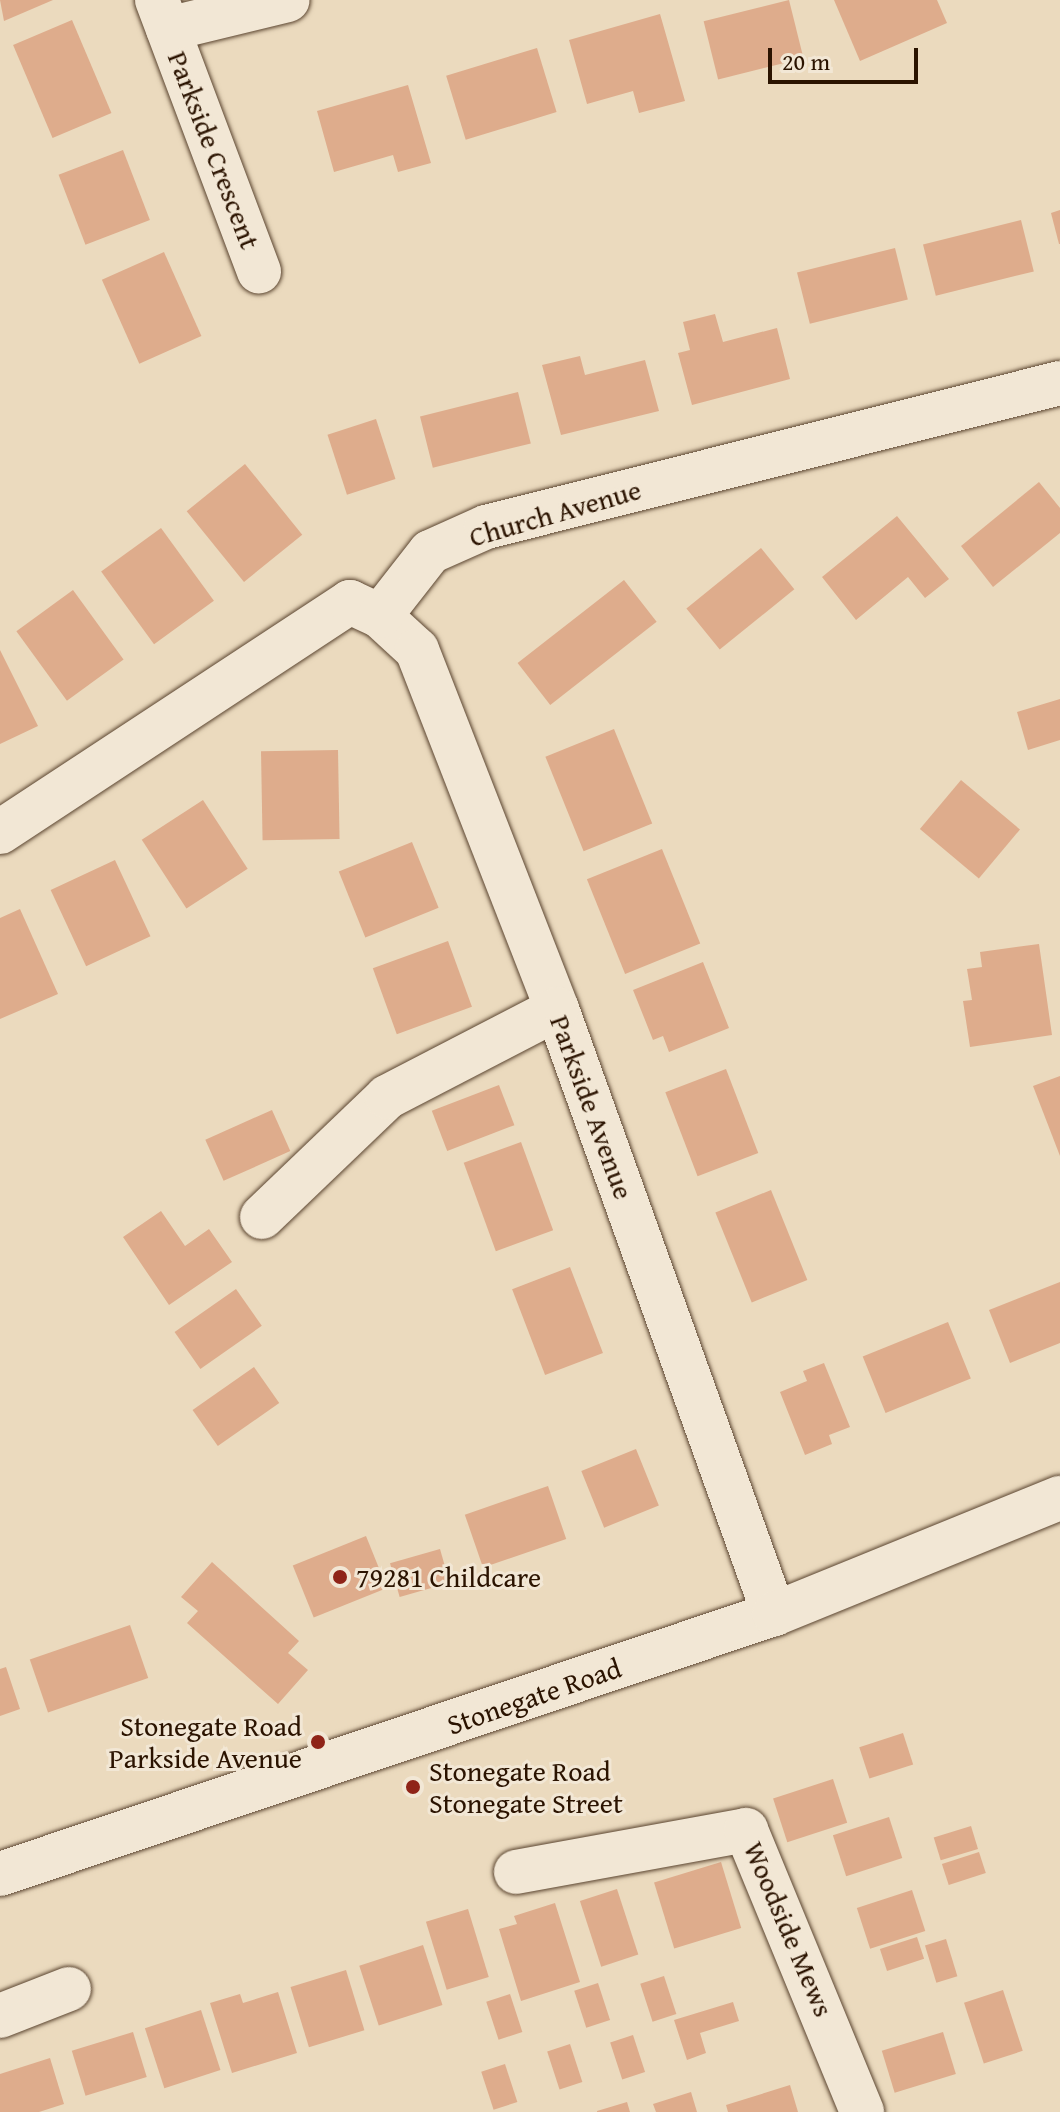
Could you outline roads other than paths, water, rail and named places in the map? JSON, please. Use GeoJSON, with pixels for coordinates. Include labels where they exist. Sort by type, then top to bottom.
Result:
{"type":"FeatureCollection","features":[{"type":"Feature","properties":{"kind":"street","name":"Parkside Crescent"},"geometry":{"type":"LineString","coordinates":[[259,271],[162,14],[288,0]]}},
{"type":"Feature","properties":{"kind":"street","name":"Church Avenue"},"geometry":{"type":"LineString","coordinates":[[380,616],[430,552],[486,527],[1060,383]]}},
{"type":"Feature","properties":{"kind":"street"},"geometry":{"type":"LineString","coordinates":[[0,832],[350,602],[380,616]]}},
{"type":"Feature","properties":{"kind":"street","name":"Parkside Avenue"},"geometry":{"type":"LineString","coordinates":[[380,616],[417,650],[557,1009],[774,1614]]}},
{"type":"Feature","properties":{"kind":"street"},"geometry":{"type":"LineString","coordinates":[[262,1217],[387,1097],[557,1009]]}},
{"type":"Feature","properties":{"kind":"street","name":"Stonegate Road"},"geometry":{"type":"LineString","coordinates":[[0,1874],[774,1614],[1060,1498]]}},
{"type":"Feature","properties":{"kind":"street","name":"Woodside Mews"},"geometry":{"type":"LineString","coordinates":[[516,1872],[746,1830],[862,2112]]}},
{"type":"Feature","properties":{"kind":"street"},"geometry":{"type":"LineString","coordinates":[[0,2016],[69,1989]]}},
{"type":"Feature","properties":{"kind":"place","name":"79281 Childcare"},"geometry":{"type":"Point","coordinates":[340,1577]}},
{"type":"Feature","properties":{"kind":"place","name":"Stonegate Road Parkside Avenue"},"geometry":{"type":"Point","coordinates":[318,1742]}},
{"type":"Feature","properties":{"kind":"place","name":"Stonegate Road Stonegate Street"},"geometry":{"type":"Point","coordinates":[413,1787]}}]}
